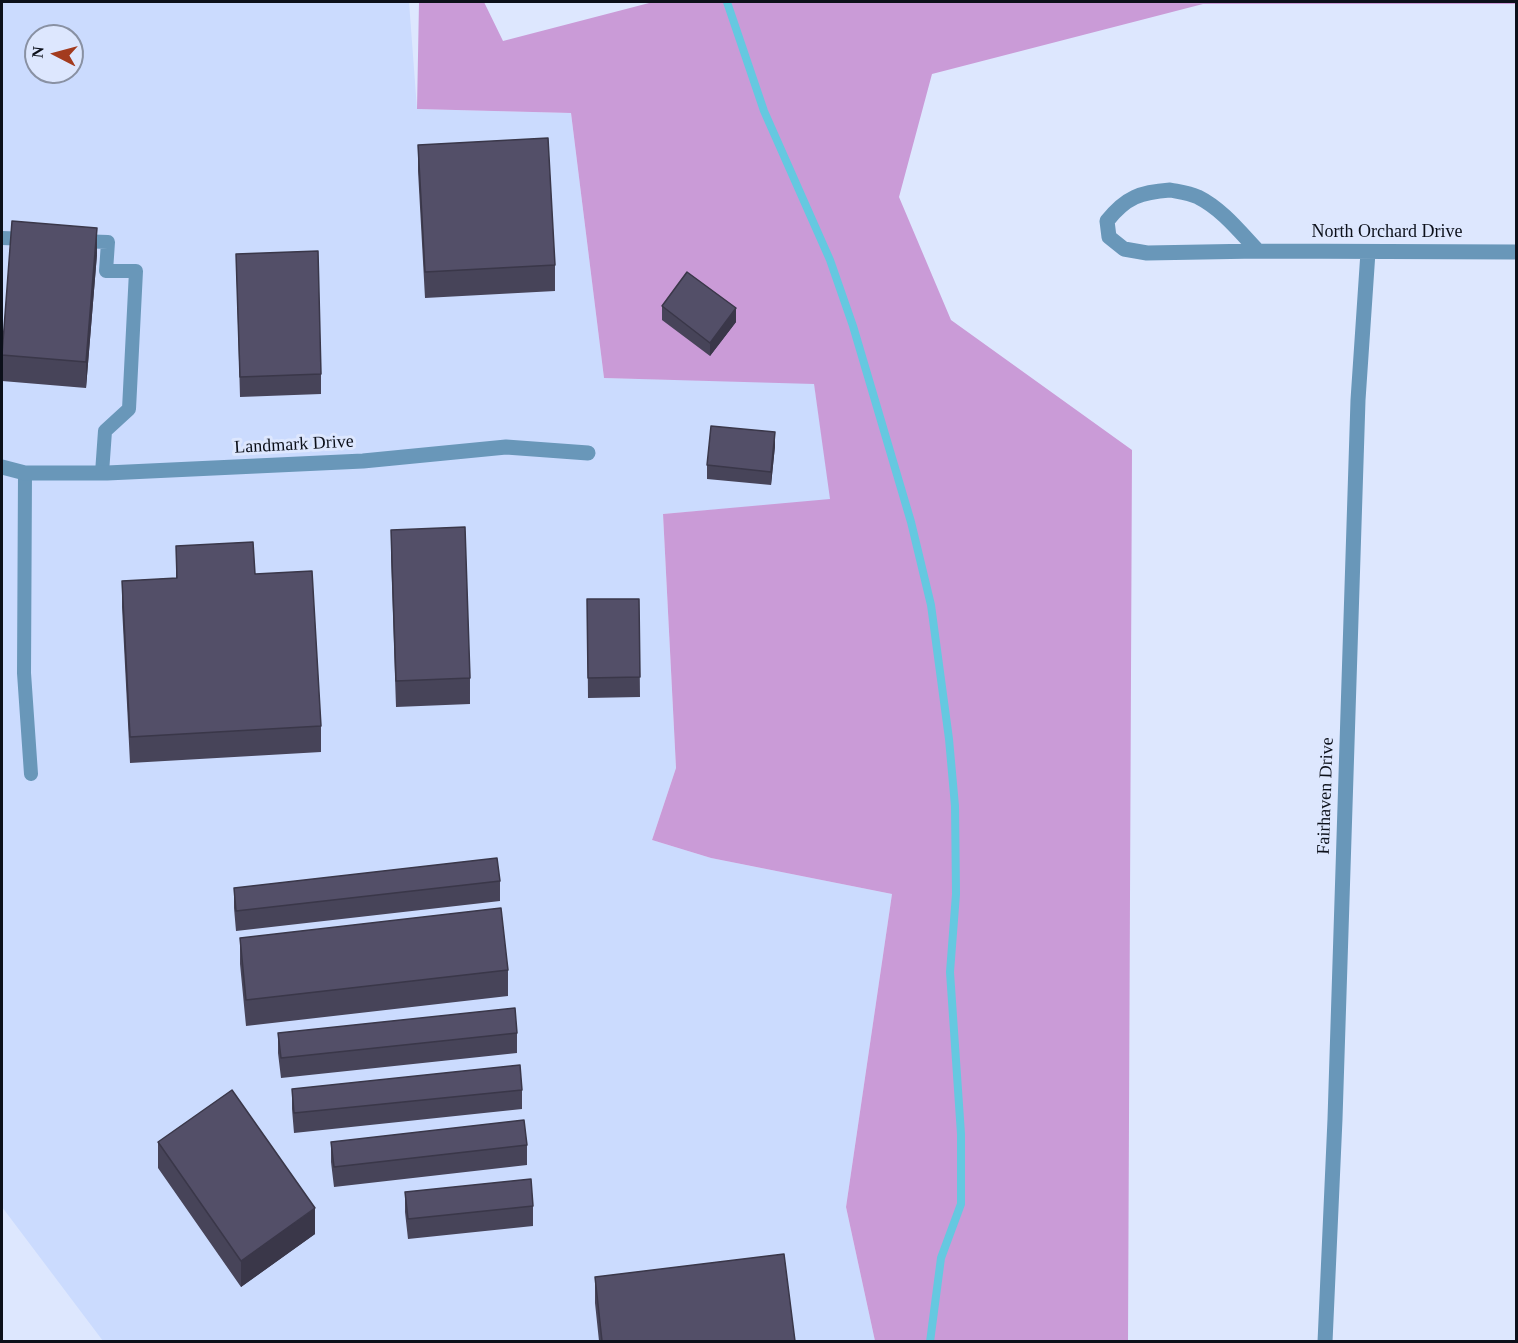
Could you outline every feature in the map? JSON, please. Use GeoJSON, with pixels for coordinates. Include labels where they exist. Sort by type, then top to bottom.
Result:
{"type":"FeatureCollection","features":[{"type":"Feature","properties":{"kind":"street","name":"North Orchard Drive"},"geometry":{"type":"LineString","coordinates":[[1258,251],[1216,209],[1198,198],[1170,190],[1151,191],[1137,195],[1117,209],[1107,221],[1109,237],[1124,249],[1147,253],[1516,252]]}},
{"type":"Feature","properties":{"kind":"street","name":"Fairhaven Drive"},"geometry":{"type":"LineString","coordinates":[[1325,1341],[1358,400],[1368,252]]}},
{"type":"Feature","properties":{"kind":"street","name":"Landmark Drive"},"geometry":{"type":"LineString","coordinates":[[2,466],[25,473],[102,473],[363,461],[506,447],[588,453]]}},
{"type":"Feature","properties":{"kind":"lane"},"geometry":{"type":"LineString","coordinates":[[2,238],[41,240]]}},
{"type":"Feature","properties":{"kind":"lane"},"geometry":{"type":"LineString","coordinates":[[63,240],[108,242],[106,271],[136,272],[129,410],[105,431],[102,473]]}},
{"type":"Feature","properties":{"kind":"lane"},"geometry":{"type":"LineString","coordinates":[[25,473],[24,673],[31,774]]}},
{"type":"Feature","properties":{"kind":"shaded area"},"geometry":{"type":"Polygon","coordinates":[[[2,2],[409,2],[417,109],[571,113],[604,378],[814,383],[831,500],[663,514],[676,768],[652,840],[711,858],[892,894],[846,1207],[875,1341],[103,1341],[2,1207],[2,2]]]}},
{"type":"Feature","properties":{"kind":"shaded area"},"geometry":{"type":"Polygon","coordinates":[[[419,2],[484,2],[503,41],[653,2],[1516,2],[1516,4],[1203,4],[932,74],[899,197],[951,320],[1132,450],[1128,1341],[875,1341],[846,1207],[892,894],[711,858],[652,840],[676,768],[663,514],[830,499],[814,384],[604,378],[571,113],[417,109],[419,2]]]}},
{"type":"Feature","properties":{"kind":"building"},"geometry":{"type":"Polygon","coordinates":[[[548,138],[555,265],[425,272],[418,145],[548,138]]]}},
{"type":"Feature","properties":{"kind":"building"},"geometry":{"type":"Polygon","coordinates":[[[12,221],[97,228],[86,362],[2,355],[12,221]]]}},
{"type":"Feature","properties":{"kind":"building"},"geometry":{"type":"Polygon","coordinates":[[[318,251],[321,374],[240,377],[236,254],[318,251]]]}},
{"type":"Feature","properties":{"kind":"building"},"geometry":{"type":"Polygon","coordinates":[[[687,272],[736,308],[710,343],[662,306],[687,272]]]}},
{"type":"Feature","properties":{"kind":"building"},"geometry":{"type":"Polygon","coordinates":[[[711,426],[775,432],[771,472],[707,465],[711,426]]]}},
{"type":"Feature","properties":{"kind":"building"},"geometry":{"type":"Polygon","coordinates":[[[465,527],[470,678],[396,681],[391,530],[465,527]]]}},
{"type":"Feature","properties":{"kind":"building"},"geometry":{"type":"Polygon","coordinates":[[[253,542],[255,574],[312,571],[321,726],[130,737],[122,581],[177,578],[176,546],[253,542]]]}},
{"type":"Feature","properties":{"kind":"building"},"geometry":{"type":"Polygon","coordinates":[[[587,599],[639,599],[640,677],[588,678],[587,599]]]}},
{"type":"Feature","properties":{"kind":"building"},"geometry":{"type":"Polygon","coordinates":[[[497,858],[500,881],[236,911],[234,888],[497,858]]]}},
{"type":"Feature","properties":{"kind":"building"},"geometry":{"type":"Polygon","coordinates":[[[501,908],[508,970],[246,1000],[240,938],[501,908]]]}},
{"type":"Feature","properties":{"kind":"building"},"geometry":{"type":"Polygon","coordinates":[[[515,1008],[517,1033],[281,1058],[278,1033],[515,1008]]]}},
{"type":"Feature","properties":{"kind":"building"},"geometry":{"type":"Polygon","coordinates":[[[520,1065],[522,1090],[294,1113],[292,1089],[520,1065]]]}},
{"type":"Feature","properties":{"kind":"building"},"geometry":{"type":"Polygon","coordinates":[[[232,1090],[315,1208],[241,1261],[158,1142],[232,1090]]]}},
{"type":"Feature","properties":{"kind":"building"},"geometry":{"type":"Polygon","coordinates":[[[524,1120],[527,1145],[334,1167],[331,1142],[524,1120]]]}},
{"type":"Feature","properties":{"kind":"building"},"geometry":{"type":"Polygon","coordinates":[[[531,1179],[533,1206],[408,1219],[405,1192],[531,1179]]]}},
{"type":"Feature","properties":{"kind":"building"},"geometry":{"type":"Polygon","coordinates":[[[784,1254],[795,1341],[602,1341],[595,1277],[784,1254]]]}},
{"type":"Feature","properties":{"kind":"waterway"},"geometry":{"type":"LineString","coordinates":[[727,2],[764,111],[830,260],[853,326],[911,522],[931,605],[949,739],[955,806],[956,894],[950,972],[961,1134],[961,1204],[941,1258],[930,1342]]}}]}
